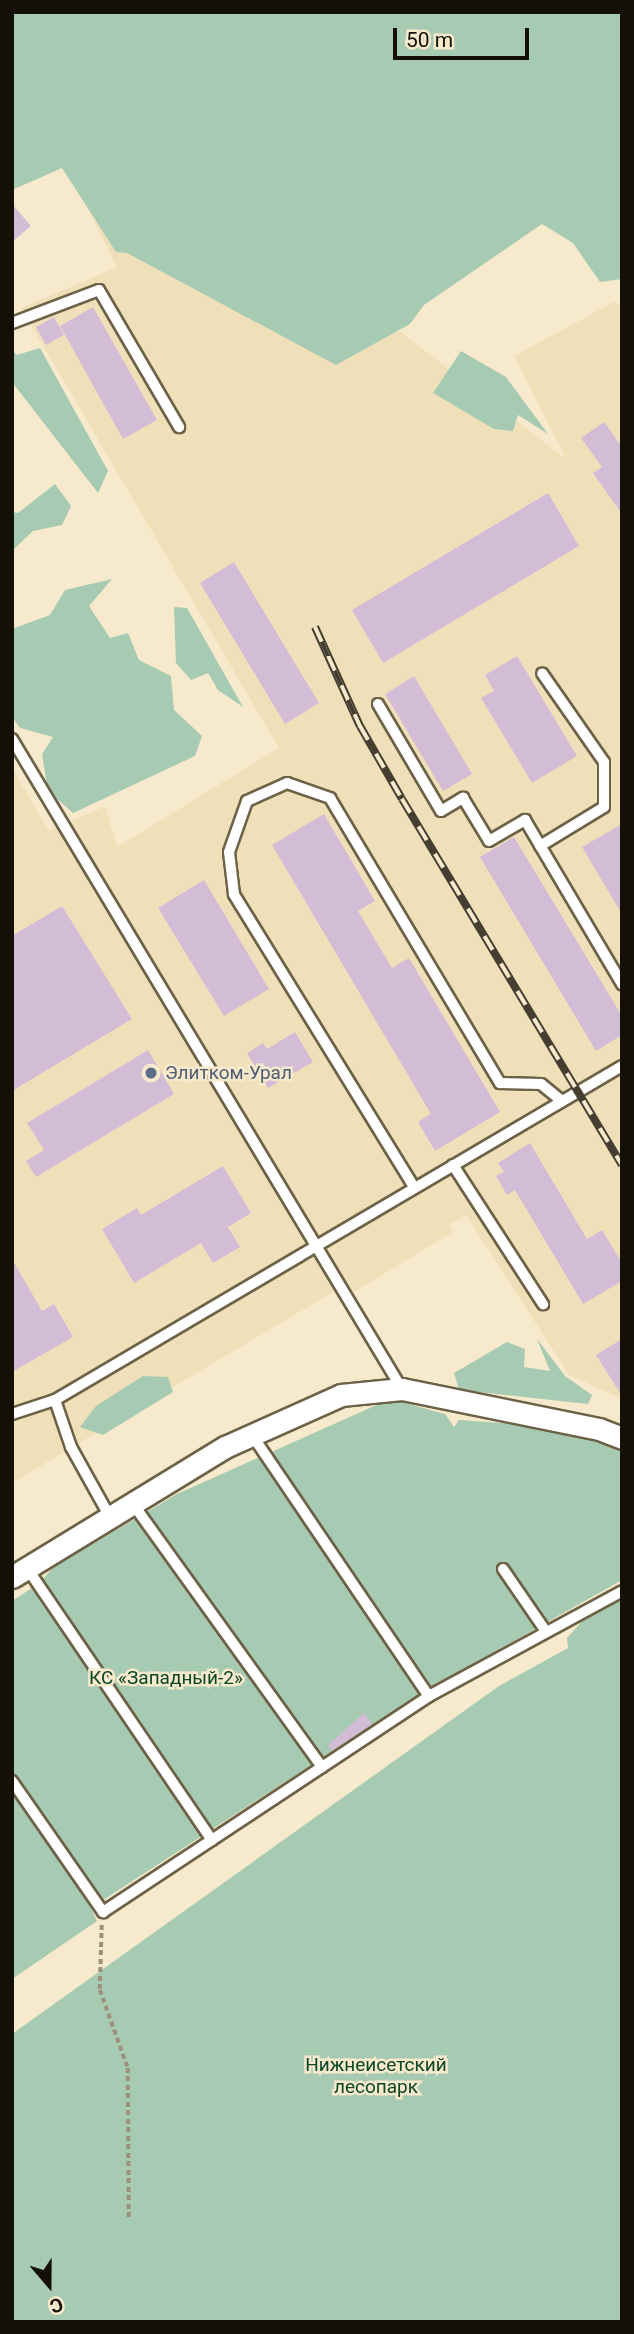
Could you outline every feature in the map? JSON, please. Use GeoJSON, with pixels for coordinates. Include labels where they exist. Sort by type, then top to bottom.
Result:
{"type":"FeatureCollection","features":[{"type":"Feature","properties":{"kind":"street"},"geometry":{"type":"LineString","coordinates":[[19,1573],[252,1435],[341,1395],[402,1389],[599,1429],[622,1438]]}},
{"type":"Feature","properties":{"kind":"lane"},"geometry":{"type":"LineString","coordinates":[[12,323],[99,290],[178,427]]}},
{"type":"Feature","properties":{"kind":"lane"},"geometry":{"type":"LineString","coordinates":[[540,846],[604,807],[604,762],[542,673]]}},
{"type":"Feature","properties":{"kind":"lane"},"geometry":{"type":"LineString","coordinates":[[378,704],[441,811],[463,798],[489,841],[525,820],[622,984]]}},
{"type":"Feature","properties":{"kind":"lane"},"geometry":{"type":"LineString","coordinates":[[12,738],[402,1389]]}},
{"type":"Feature","properties":{"kind":"lane"},"geometry":{"type":"LineString","coordinates":[[414,1187],[234,894],[229,852],[247,800],[287,782],[330,798],[500,1083],[541,1084],[562,1101]]}},
{"type":"Feature","properties":{"kind":"lane"},"geometry":{"type":"LineString","coordinates":[[12,1414],[55,1400],[622,1066]]}},
{"type":"Feature","properties":{"kind":"lane"},"geometry":{"type":"LineString","coordinates":[[453,1165],[543,1304]]}},
{"type":"Feature","properties":{"kind":"lane"},"geometry":{"type":"LineString","coordinates":[[55,1400],[71,1447],[110,1517]]}},
{"type":"Feature","properties":{"kind":"lane"},"geometry":{"type":"LineString","coordinates":[[252,1435],[429,1696]]}},
{"type":"Feature","properties":{"kind":"lane"},"geometry":{"type":"LineString","coordinates":[[133,1504],[322,1767]]}},
{"type":"Feature","properties":{"kind":"lane"},"geometry":{"type":"LineString","coordinates":[[503,1569],[545,1630]]}},
{"type":"Feature","properties":{"kind":"lane"},"geometry":{"type":"LineString","coordinates":[[19,1573],[212,1840]]}},
{"type":"Feature","properties":{"kind":"lane"},"geometry":{"type":"LineString","coordinates":[[12,1781],[103,1912],[429,1696],[545,1630],[622,1591]]}},
{"type":"Feature","properties":{"kind":"path"},"geometry":{"type":"LineString","coordinates":[[103,1912],[100,1990],[128,2068],[129,2220]]}},
{"type":"Feature","properties":{"kind":"shaded area"},"geometry":{"type":"Polygon","coordinates":[[[78,85],[566,459],[514,356],[614,302],[622,307],[622,1399],[569,1375],[466,1215],[449,1225],[453,1232],[354,1292],[348,1283],[12,1483],[12,768],[49,831],[105,806],[117,847],[279,748],[21,308],[117,267],[37,106],[78,85]]]}},
{"type":"Feature","properties":{"kind":"green space"},"geometry":{"type":"Polygon","coordinates":[[[12,12],[622,12],[622,279],[600,282],[573,243],[542,224],[424,305],[410,324],[336,365],[127,253],[116,252],[62,168],[12,190],[12,12]]]}},
{"type":"Feature","properties":{"kind":"green space"},"geometry":{"type":"Polygon","coordinates":[[[40,348],[108,471],[98,493],[12,382],[12,350],[17,355],[40,348]]]}},
{"type":"Feature","properties":{"kind":"green space"},"geometry":{"type":"Polygon","coordinates":[[[461,351],[506,377],[548,434],[518,415],[513,431],[494,429],[433,393],[461,351]]]}},
{"type":"Feature","properties":{"kind":"green space"},"geometry":{"type":"Polygon","coordinates":[[[55,484],[71,506],[62,525],[33,531],[12,551],[12,512],[18,513],[55,484]]]}},
{"type":"Feature","properties":{"kind":"green space"},"geometry":{"type":"Polygon","coordinates":[[[112,579],[89,606],[110,638],[128,633],[139,660],[171,676],[174,710],[202,736],[195,756],[73,813],[48,791],[42,754],[53,737],[20,728],[12,717],[12,629],[50,615],[65,590],[112,579]]]}},
{"type":"Feature","properties":{"kind":"green space"},"geometry":{"type":"Polygon","coordinates":[[[174,607],[187,608],[243,707],[218,690],[208,673],[191,680],[176,663],[174,607]]]}},
{"type":"Feature","properties":{"kind":"green space"},"geometry":{"type":"Polygon","coordinates":[[[537,1339],[565,1376],[592,1395],[588,1404],[459,1390],[454,1373],[507,1342],[525,1349],[524,1367],[550,1371],[537,1339]]]}},
{"type":"Feature","properties":{"kind":"green space"},"geometry":{"type":"Polygon","coordinates":[[[143,1376],[168,1377],[173,1392],[103,1435],[80,1427],[96,1406],[143,1376]]]}},
{"type":"Feature","properties":{"kind":"green space","name":"КС «Западный-2»"},"geometry":{"type":"Polygon","coordinates":[[[390,1399],[445,1414],[454,1427],[459,1420],[573,1428],[622,1445],[622,1580],[425,1691],[97,1904],[91,1908],[97,1921],[12,1979],[12,1601],[38,1584],[54,1567],[177,1494],[390,1399]]]}},
{"type":"Feature","properties":{"kind":"green space","name":"Нижнеисетский лесопарк"},"geometry":{"type":"Polygon","coordinates":[[[622,1600],[622,2322],[12,2322],[12,2034],[499,1686],[568,1648],[567,1638],[585,1618],[622,1600]]]}},
{"type":"Feature","properties":{"kind":"building"},"geometry":{"type":"Polygon","coordinates":[[[12,204],[31,226],[12,242],[12,204]]]}},
{"type":"Feature","properties":{"kind":"building"},"geometry":{"type":"Polygon","coordinates":[[[93,307],[157,420],[123,439],[60,326],[93,307]]]}},
{"type":"Feature","properties":{"kind":"building"},"geometry":{"type":"Polygon","coordinates":[[[54,317],[64,335],[46,345],[36,327],[54,317]]]}},
{"type":"Feature","properties":{"kind":"building"},"geometry":{"type":"Polygon","coordinates":[[[604,422],[622,447],[622,514],[593,473],[602,467],[581,438],[604,422]]]}},
{"type":"Feature","properties":{"kind":"building"},"geometry":{"type":"Polygon","coordinates":[[[548,493],[579,546],[383,663],[352,610],[548,493]]]}},
{"type":"Feature","properties":{"kind":"building"},"geometry":{"type":"Polygon","coordinates":[[[234,562],[319,703],[285,724],[200,583],[234,562]]]}},
{"type":"Feature","properties":{"kind":"building"},"geometry":{"type":"Polygon","coordinates":[[[517,656],[577,756],[532,783],[481,698],[494,691],[485,675],[517,656]]]}},
{"type":"Feature","properties":{"kind":"building"},"geometry":{"type":"Polygon","coordinates":[[[414,676],[472,774],[443,791],[385,694],[414,676]]]}},
{"type":"Feature","properties":{"kind":"building"},"geometry":{"type":"Polygon","coordinates":[[[324,814],[375,901],[358,911],[392,968],[409,958],[500,1112],[435,1151],[418,1122],[431,1114],[272,845],[324,814]]]}},
{"type":"Feature","properties":{"kind":"building"},"geometry":{"type":"Polygon","coordinates":[[[622,824],[622,914],[582,847],[622,824]]]}},
{"type":"Feature","properties":{"kind":"building"},"geometry":{"type":"Polygon","coordinates":[[[514,837],[622,1016],[622,1035],[596,1051],[480,857],[514,837]]]}},
{"type":"Feature","properties":{"kind":"building"},"geometry":{"type":"Polygon","coordinates":[[[204,880],[269,989],[224,1016],[158,908],[204,880]]]}},
{"type":"Feature","properties":{"kind":"building"},"geometry":{"type":"Polygon","coordinates":[[[62,906],[132,1019],[12,1091],[12,936],[62,906]]]}},
{"type":"Feature","properties":{"kind":"building"},"geometry":{"type":"Polygon","coordinates":[[[295,1032],[313,1062],[268,1088],[247,1053],[263,1043],[267,1049],[295,1032]]]}},
{"type":"Feature","properties":{"kind":"building"},"geometry":{"type":"Polygon","coordinates":[[[148,1050],[174,1094],[36,1177],[26,1161],[44,1150],[27,1123],[148,1050]]]}},
{"type":"Feature","properties":{"kind":"building"},"geometry":{"type":"Polygon","coordinates":[[[530,1143],[587,1239],[602,1230],[622,1263],[622,1281],[583,1304],[515,1190],[507,1195],[496,1176],[504,1172],[498,1163],[530,1143]]]}},
{"type":"Feature","properties":{"kind":"building"},"geometry":{"type":"Polygon","coordinates":[[[223,1166],[251,1213],[228,1227],[240,1247],[213,1263],[201,1243],[134,1283],[102,1229],[137,1208],[141,1215],[223,1166]]]}},
{"type":"Feature","properties":{"kind":"building"},"geometry":{"type":"Polygon","coordinates":[[[12,1259],[42,1311],[54,1304],[73,1337],[12,1372],[12,1259]]]}},
{"type":"Feature","properties":{"kind":"building"},"geometry":{"type":"Polygon","coordinates":[[[622,1339],[622,1396],[596,1355],[622,1339]]]}},
{"type":"Feature","properties":{"kind":"building"},"geometry":{"type":"Polygon","coordinates":[[[364,1713],[372,1724],[332,1751],[328,1745],[364,1713]]]}},
{"type":"Feature","properties":{"kind":"railway"},"geometry":{"type":"LineString","coordinates":[[315,627],[360,726],[622,1165]]}},
{"type":"Feature","properties":{"kind":"place","name":"Элитком-Урал"},"geometry":{"type":"Point","coordinates":[151,1073]}}]}
